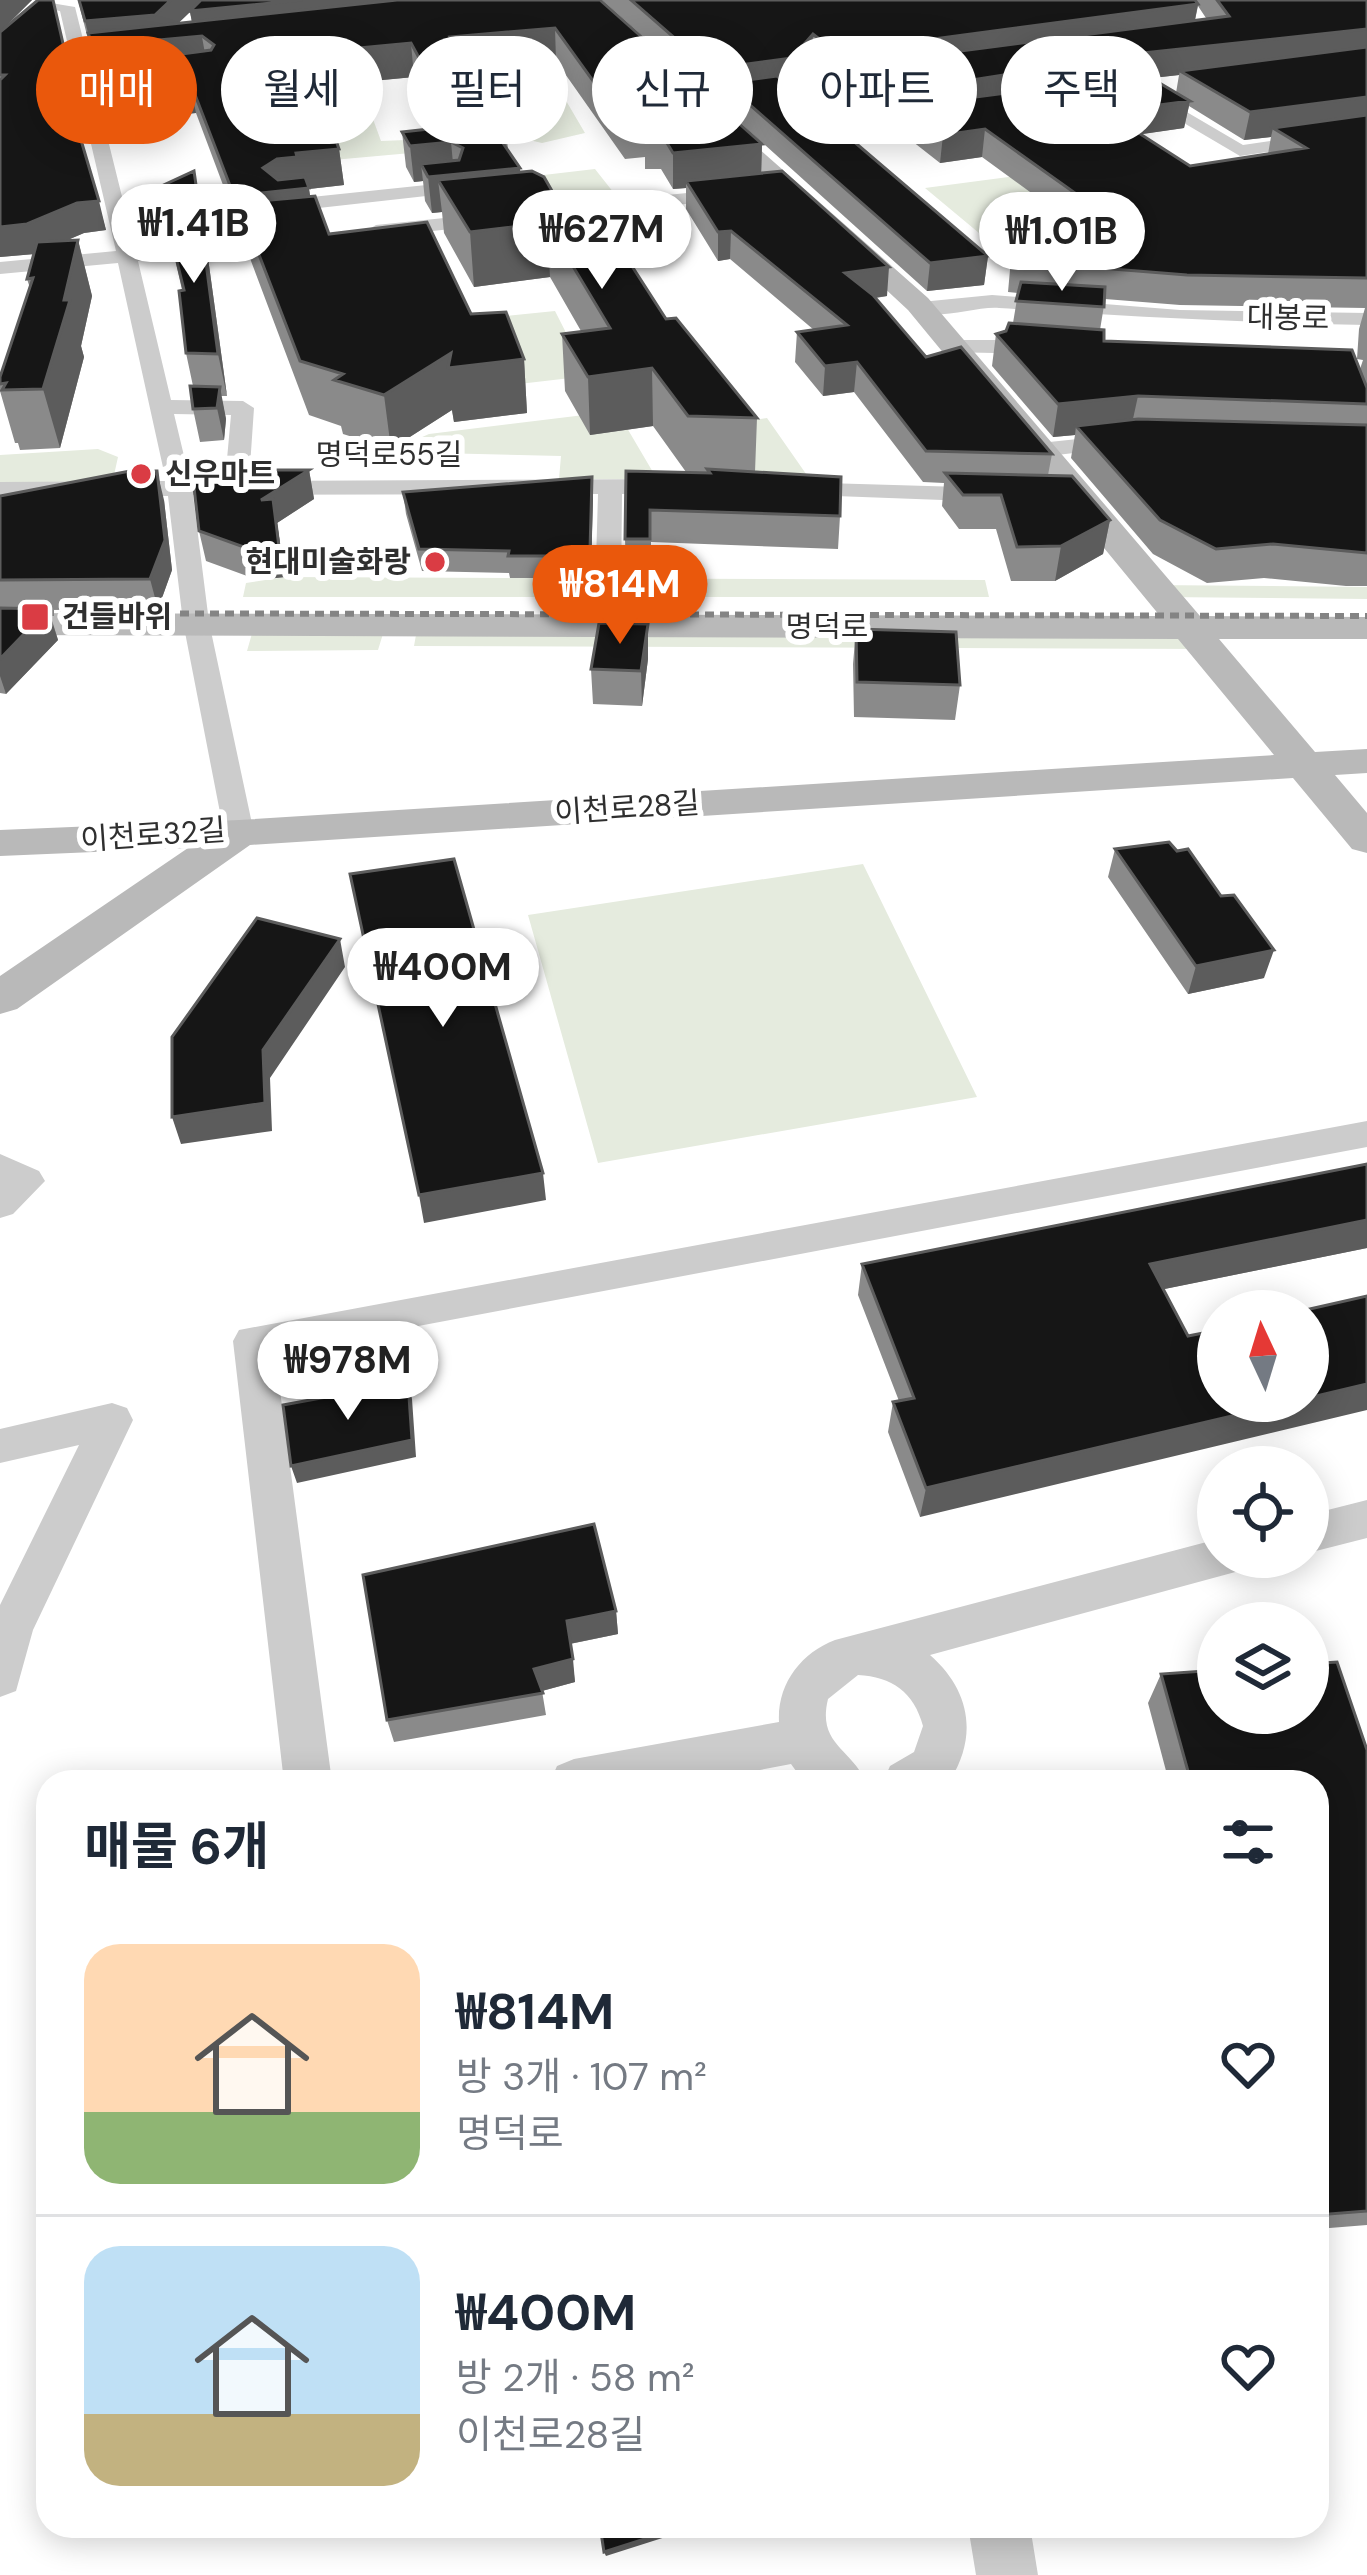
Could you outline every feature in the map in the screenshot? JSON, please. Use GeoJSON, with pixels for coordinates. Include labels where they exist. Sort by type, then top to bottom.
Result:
{"type":"FeatureCollection","features":[{"type":"Feature","properties":{"kind":"street"},"geometry":{"type":"LineString","coordinates":[[54,7],[87,57],[97,90],[128,258],[180,490],[195,610]]}},
{"type":"Feature","properties":{"kind":"street"},"geometry":{"type":"LineString","coordinates":[[1169,91],[1134,91],[1240,151],[1367,132]]}},
{"type":"Feature","properties":{"kind":"street"},"geometry":{"type":"LineString","coordinates":[[745,144],[921,308],[1367,840]]}},
{"type":"Feature","properties":{"kind":"street"},"geometry":{"type":"LineString","coordinates":[[358,233],[794,187]]}},
{"type":"Feature","properties":{"kind":"street"},"geometry":{"type":"LineString","coordinates":[[283,206],[455,188]]}},
{"type":"Feature","properties":{"kind":"street"},"geometry":{"type":"LineString","coordinates":[[0,268],[312,238]]}},
{"type":"Feature","properties":{"kind":"street"},"geometry":{"type":"LineString","coordinates":[[1001,343],[1015,304]]}},
{"type":"Feature","properties":{"kind":"street","name":"대봉로"},"geometry":{"type":"LineString","coordinates":[[921,308],[1015,304],[1367,319]]}},
{"type":"Feature","properties":{"kind":"street"},"geometry":{"type":"LineString","coordinates":[[954,347],[1001,343],[1076,350]]}},
{"type":"Feature","properties":{"kind":"street"},"geometry":{"type":"LineString","coordinates":[[160,407],[243,408],[236,489]]}},
{"type":"Feature","properties":{"kind":"street"},"geometry":{"type":"LineString","coordinates":[[1040,450],[1154,440]]}},
{"type":"Feature","properties":{"kind":"street"},"geometry":{"type":"LineString","coordinates":[[608,597],[610,486]]}},
{"type":"Feature","properties":{"kind":"street","name":"명덕로55길"},"geometry":{"type":"LineString","coordinates":[[0,489],[716,487]]}},
{"type":"Feature","properties":{"kind":"street"},"geometry":{"type":"LineString","coordinates":[[761,488],[1080,498]]}},
{"type":"Feature","properties":{"kind":"street","name":"명덕로"},"geometry":{"type":"LineString","coordinates":[[0,596],[195,610],[1186,629],[1367,628]]}},
{"type":"Feature","properties":{"kind":"street","name":"명덕로"},"geometry":{"type":"LineString","coordinates":[[0,624],[195,610],[608,597],[1367,599]]}},
{"type":"Feature","properties":{"kind":"street","name":"이천로32길"},"geometry":{"type":"LineString","coordinates":[[0,843],[239,833],[195,610]]}},
{"type":"Feature","properties":{"kind":"street","name":"이천로28길"},"geometry":{"type":"LineString","coordinates":[[239,833],[1367,761]]}},
{"type":"Feature","properties":{"kind":"street"},"geometry":{"type":"LineString","coordinates":[[0,998],[239,833]]}},
{"type":"Feature","properties":{"kind":"street"},"geometry":{"type":"LineString","coordinates":[[307,1770],[254,1341],[1367,1134]]}},
{"type":"Feature","properties":{"kind":"street"},"geometry":{"type":"LineString","coordinates":[[0,1446],[112,1420],[11,1629],[0,1676]]}},
{"type":"Feature","properties":{"kind":"street"},"geometry":{"type":"LineString","coordinates":[[1329,1529],[1367,1519]]}},
{"type":"Feature","properties":{"kind":"street"},"geometry":{"type":"LineString","coordinates":[[827,1770],[803,1740],[804,1694],[816,1675],[858,1654],[1197,1564]]}},
{"type":"Feature","properties":{"kind":"street"},"geometry":{"type":"LineString","coordinates":[[858,1654],[905,1662],[939,1693],[947,1715],[940,1759],[930,1770]]}},
{"type":"Feature","properties":{"kind":"street"},"geometry":{"type":"LineString","coordinates":[[639,1770],[803,1740]]}},
{"type":"Feature","properties":{"kind":"street"},"geometry":{"type":"LineString","coordinates":[[1001,2538],[1007,2575]]}},
{"type":"Feature","properties":{"kind":"shaded area"},"geometry":{"type":"Polygon","coordinates":[[[568,104],[585,133],[568,137],[568,104]]]}},
{"type":"Feature","properties":{"kind":"shaded area"},"geometry":{"type":"Polygon","coordinates":[[[406,140],[411,153],[288,164],[293,144],[406,140]]]}},
{"type":"Feature","properties":{"kind":"shaded area"},"geometry":{"type":"Polygon","coordinates":[[[1145,159],[1015,263],[925,188],[1145,159]]]}},
{"type":"Feature","properties":{"kind":"shaded area"},"geometry":{"type":"Polygon","coordinates":[[[595,169],[621,202],[481,219],[535,176],[595,169]]]}},
{"type":"Feature","properties":{"kind":"shaded area"},"geometry":{"type":"Polygon","coordinates":[[[555,311],[588,376],[391,399],[437,323],[555,311]]]}},
{"type":"Feature","properties":{"kind":"shaded area"},"geometry":{"type":"Polygon","coordinates":[[[617,411],[657,479],[559,479],[561,456],[436,453],[404,459],[395,449],[429,434],[617,411]]]}},
{"type":"Feature","properties":{"kind":"shaded area"},"geometry":{"type":"Polygon","coordinates":[[[767,418],[811,481],[755,485],[715,425],[767,418]]]}},
{"type":"Feature","properties":{"kind":"shaded area"},"geometry":{"type":"Polygon","coordinates":[[[98,449],[118,457],[114,475],[90,489],[0,489],[0,455],[98,449]]]}},
{"type":"Feature","properties":{"kind":"shaded area"},"geometry":{"type":"Polygon","coordinates":[[[285,577],[985,580],[989,597],[243,597],[246,583],[285,577]]]}},
{"type":"Feature","properties":{"kind":"shaded area"},"geometry":{"type":"Polygon","coordinates":[[[1151,585],[1367,587],[1367,599],[1161,597],[1151,585]]]}},
{"type":"Feature","properties":{"kind":"shaded area"},"geometry":{"type":"Polygon","coordinates":[[[255,623],[386,624],[378,650],[247,651],[255,623]]]}},
{"type":"Feature","properties":{"kind":"shaded area"},"geometry":{"type":"Polygon","coordinates":[[[418,624],[1186,629],[1204,649],[414,646],[418,624]]]}},
{"type":"Feature","properties":{"kind":"shaded area"},"geometry":{"type":"Polygon","coordinates":[[[863,864],[977,1097],[598,1163],[528,915],[863,864]]]}},
{"type":"Feature","properties":{"kind":"building"},"geometry":{"type":"Polygon","coordinates":[[[38,0],[53,0],[61,36],[36,36],[36,144],[82,144],[99,201],[77,203],[27,224],[0,227],[0,80],[5,75],[0,75],[0,32],[38,0]]]}},
{"type":"Feature","properties":{"kind":"building"},"geometry":{"type":"Polygon","coordinates":[[[79,0],[171,0],[155,15],[85,21],[79,0]]]}},
{"type":"Feature","properties":{"kind":"building"},"geometry":{"type":"Polygon","coordinates":[[[201,0],[302,0],[190,11],[201,0]]]}},
{"type":"Feature","properties":{"kind":"building"},"geometry":{"type":"Polygon","coordinates":[[[397,0],[600,0],[640,36],[592,36],[592,79],[568,46],[568,36],[561,36],[555,28],[407,36],[407,43],[383,46],[383,36],[221,36],[221,144],[337,144],[339,149],[296,153],[297,157],[277,159],[263,168],[278,180],[305,177],[309,188],[234,196],[197,100],[197,52],[214,45],[202,36],[88,33],[397,0]]]}},
{"type":"Feature","properties":{"kind":"building"},"geometry":{"type":"Polygon","coordinates":[[[631,0],[1195,0],[1198,4],[957,36],[777,36],[777,60],[753,63],[753,36],[672,36],[631,0]]]}},
{"type":"Feature","properties":{"kind":"building"},"geometry":{"type":"Polygon","coordinates":[[[1217,0],[1367,0],[1367,29],[1162,51],[1162,36],[1076,36],[1229,16],[1217,0]]]}},
{"type":"Feature","properties":{"kind":"building"},"geometry":{"type":"Polygon","coordinates":[[[1001,46],[1001,75],[977,79],[977,49],[1001,46]]]}},
{"type":"Feature","properties":{"kind":"building"},"geometry":{"type":"Polygon","coordinates":[[[1367,47],[1367,97],[1250,112],[1180,71],[1367,47]]]}},
{"type":"Feature","properties":{"kind":"building"},"geometry":{"type":"Polygon","coordinates":[[[777,76],[777,129],[753,108],[753,79],[777,76]]]}},
{"type":"Feature","properties":{"kind":"building"},"geometry":{"type":"Polygon","coordinates":[[[1162,84],[1190,101],[1162,105],[1162,84]]]}},
{"type":"Feature","properties":{"kind":"building"},"geometry":{"type":"Polygon","coordinates":[[[1001,94],[1001,140],[985,129],[977,130],[977,97],[1001,94]]]}},
{"type":"Feature","properties":{"kind":"building"},"geometry":{"type":"Polygon","coordinates":[[[1367,115],[1367,278],[1187,275],[1012,261],[1014,226],[1052,221],[1038,210],[1089,203],[1006,144],[1156,144],[1190,166],[1306,148],[1273,128],[1367,115]]]}},
{"type":"Feature","properties":{"kind":"building"},"geometry":{"type":"Polygon","coordinates":[[[753,136],[762,144],[673,153],[668,144],[753,144],[753,136]]]}},
{"type":"Feature","properties":{"kind":"building"},"geometry":{"type":"Polygon","coordinates":[[[455,144],[504,144],[520,168],[428,177],[421,164],[459,160],[463,148],[455,144]]]}},
{"type":"Feature","properties":{"kind":"building"},"geometry":{"type":"Polygon","coordinates":[[[794,144],[857,144],[988,256],[930,263],[794,144]]]}},
{"type":"Feature","properties":{"kind":"building"},"geometry":{"type":"Polygon","coordinates":[[[194,171],[199,206],[132,213],[129,201],[194,171]]]}},
{"type":"Feature","properties":{"kind":"building"},"geometry":{"type":"Polygon","coordinates":[[[532,171],[544,177],[560,205],[590,201],[666,319],[676,318],[757,418],[688,416],[652,368],[588,377],[562,334],[610,328],[547,223],[470,232],[438,180],[532,171]]]}},
{"type":"Feature","properties":{"kind":"building"},"geometry":{"type":"Polygon","coordinates":[[[782,171],[889,267],[845,273],[873,295],[926,357],[961,347],[1052,454],[926,451],[857,362],[825,366],[797,332],[847,325],[731,231],[718,232],[686,181],[782,171]]]}},
{"type":"Feature","properties":{"kind":"building"},"geometry":{"type":"Polygon","coordinates":[[[315,196],[329,234],[427,222],[471,314],[506,312],[524,359],[448,368],[451,353],[384,395],[334,380],[343,374],[300,361],[239,203],[315,196]]]}},
{"type":"Feature","properties":{"kind":"building"},"geometry":{"type":"Polygon","coordinates":[[[200,217],[218,354],[186,353],[179,291],[184,290],[167,221],[200,217]]]}},
{"type":"Feature","properties":{"kind":"building"},"geometry":{"type":"Polygon","coordinates":[[[78,240],[64,300],[70,300],[43,389],[2,390],[6,383],[0,384],[0,377],[33,278],[27,279],[37,242],[78,240]]]}},
{"type":"Feature","properties":{"kind":"building"},"geometry":{"type":"Polygon","coordinates":[[[1021,282],[1105,287],[1104,307],[1016,301],[1021,282]]]}},
{"type":"Feature","properties":{"kind":"building"},"geometry":{"type":"Polygon","coordinates":[[[1009,323],[1104,330],[1104,341],[1352,350],[1367,388],[1367,404],[1138,396],[1058,404],[996,334],[1006,331],[1009,323]]]}},
{"type":"Feature","properties":{"kind":"building"},"geometry":{"type":"Polygon","coordinates":[[[190,386],[220,387],[217,408],[193,409],[190,386]]]}},
{"type":"Feature","properties":{"kind":"building"},"geometry":{"type":"Polygon","coordinates":[[[1138,419],[1367,425],[1367,553],[1273,544],[1216,549],[1160,520],[1076,426],[1138,419]]]}},
{"type":"Feature","properties":{"kind":"building"},"geometry":{"type":"Polygon","coordinates":[[[707,469],[841,477],[840,516],[650,510],[650,539],[625,539],[626,471],[710,473],[707,469]]]}},
{"type":"Feature","properties":{"kind":"building"},"geometry":{"type":"Polygon","coordinates":[[[192,470],[309,470],[261,500],[273,499],[279,547],[252,550],[199,531],[192,470]]]}},
{"type":"Feature","properties":{"kind":"building"},"geometry":{"type":"Polygon","coordinates":[[[130,471],[157,471],[165,540],[150,579],[0,580],[0,496],[130,471]]]}},
{"type":"Feature","properties":{"kind":"building"},"geometry":{"type":"Polygon","coordinates":[[[945,473],[1072,476],[1110,520],[1061,546],[1017,547],[1001,495],[963,495],[945,473]]]}},
{"type":"Feature","properties":{"kind":"building"},"geometry":{"type":"Polygon","coordinates":[[[592,477],[590,550],[563,549],[562,556],[419,549],[403,492],[592,477]]]}},
{"type":"Feature","properties":{"kind":"building"},"geometry":{"type":"Polygon","coordinates":[[[0,608],[48,609],[0,659],[0,608]]]}},
{"type":"Feature","properties":{"kind":"building"},"geometry":{"type":"Polygon","coordinates":[[[599,623],[648,624],[641,671],[591,669],[599,623]]]}},
{"type":"Feature","properties":{"kind":"building"},"geometry":{"type":"Polygon","coordinates":[[[856,629],[956,632],[960,685],[857,682],[856,629]]]}},
{"type":"Feature","properties":{"kind":"building"},"geometry":{"type":"Polygon","coordinates":[[[1169,842],[1177,851],[1188,849],[1221,896],[1234,895],[1274,950],[1196,966],[1115,849],[1169,842]]]}},
{"type":"Feature","properties":{"kind":"building"},"geometry":{"type":"Polygon","coordinates":[[[454,859],[543,1173],[419,1195],[350,874],[454,859]]]}},
{"type":"Feature","properties":{"kind":"building"},"geometry":{"type":"Polygon","coordinates":[[[257,918],[340,939],[263,1050],[265,1103],[172,1117],[172,1037],[257,918]]]}},
{"type":"Feature","properties":{"kind":"building"},"geometry":{"type":"Polygon","coordinates":[[[1367,1164],[1367,1220],[1150,1264],[1188,1336],[1197,1334],[1197,1422],[1207,1422],[926,1488],[893,1402],[914,1398],[862,1264],[1367,1164]]]}},
{"type":"Feature","properties":{"kind":"building"},"geometry":{"type":"Polygon","coordinates":[[[1367,1296],[1367,1384],[1329,1393],[1329,1305],[1367,1296]]]}},
{"type":"Feature","properties":{"kind":"building"},"geometry":{"type":"Polygon","coordinates":[[[408,1382],[412,1440],[291,1466],[283,1405],[408,1382]]]}},
{"type":"Feature","properties":{"kind":"building"},"geometry":{"type":"Polygon","coordinates":[[[594,1524],[616,1611],[567,1621],[573,1659],[534,1669],[543,1693],[387,1720],[363,1575],[594,1524]]]}},
{"type":"Feature","properties":{"kind":"building"},"geometry":{"type":"Polygon","coordinates":[[[1337,1662],[1367,1750],[1367,2211],[1329,2214],[1329,1770],[1188,1770],[1161,1674],[1197,1671],[1197,1734],[1329,1734],[1329,1663],[1337,1662]]]}},
{"type":"Feature","properties":{"kind":"building"},"geometry":{"type":"Polygon","coordinates":[[[602,2538],[648,2538],[604,2552],[602,2538]]]}},
{"type":"Feature","properties":{"kind":"railway"},"geometry":{"type":"LineString","coordinates":[[0,613],[1367,616]]}},
{"type":"Feature","properties":{"kind":"place","name":"신우마트"},"geometry":{"type":"Point","coordinates":[141,474]}},
{"type":"Feature","properties":{"kind":"place","name":"현대미술화랑"},"geometry":{"type":"Point","coordinates":[435,562]}},
{"type":"Feature","properties":{"kind":"place","name":"건들바위"},"geometry":{"type":"Point","coordinates":[35,617]}}]}
